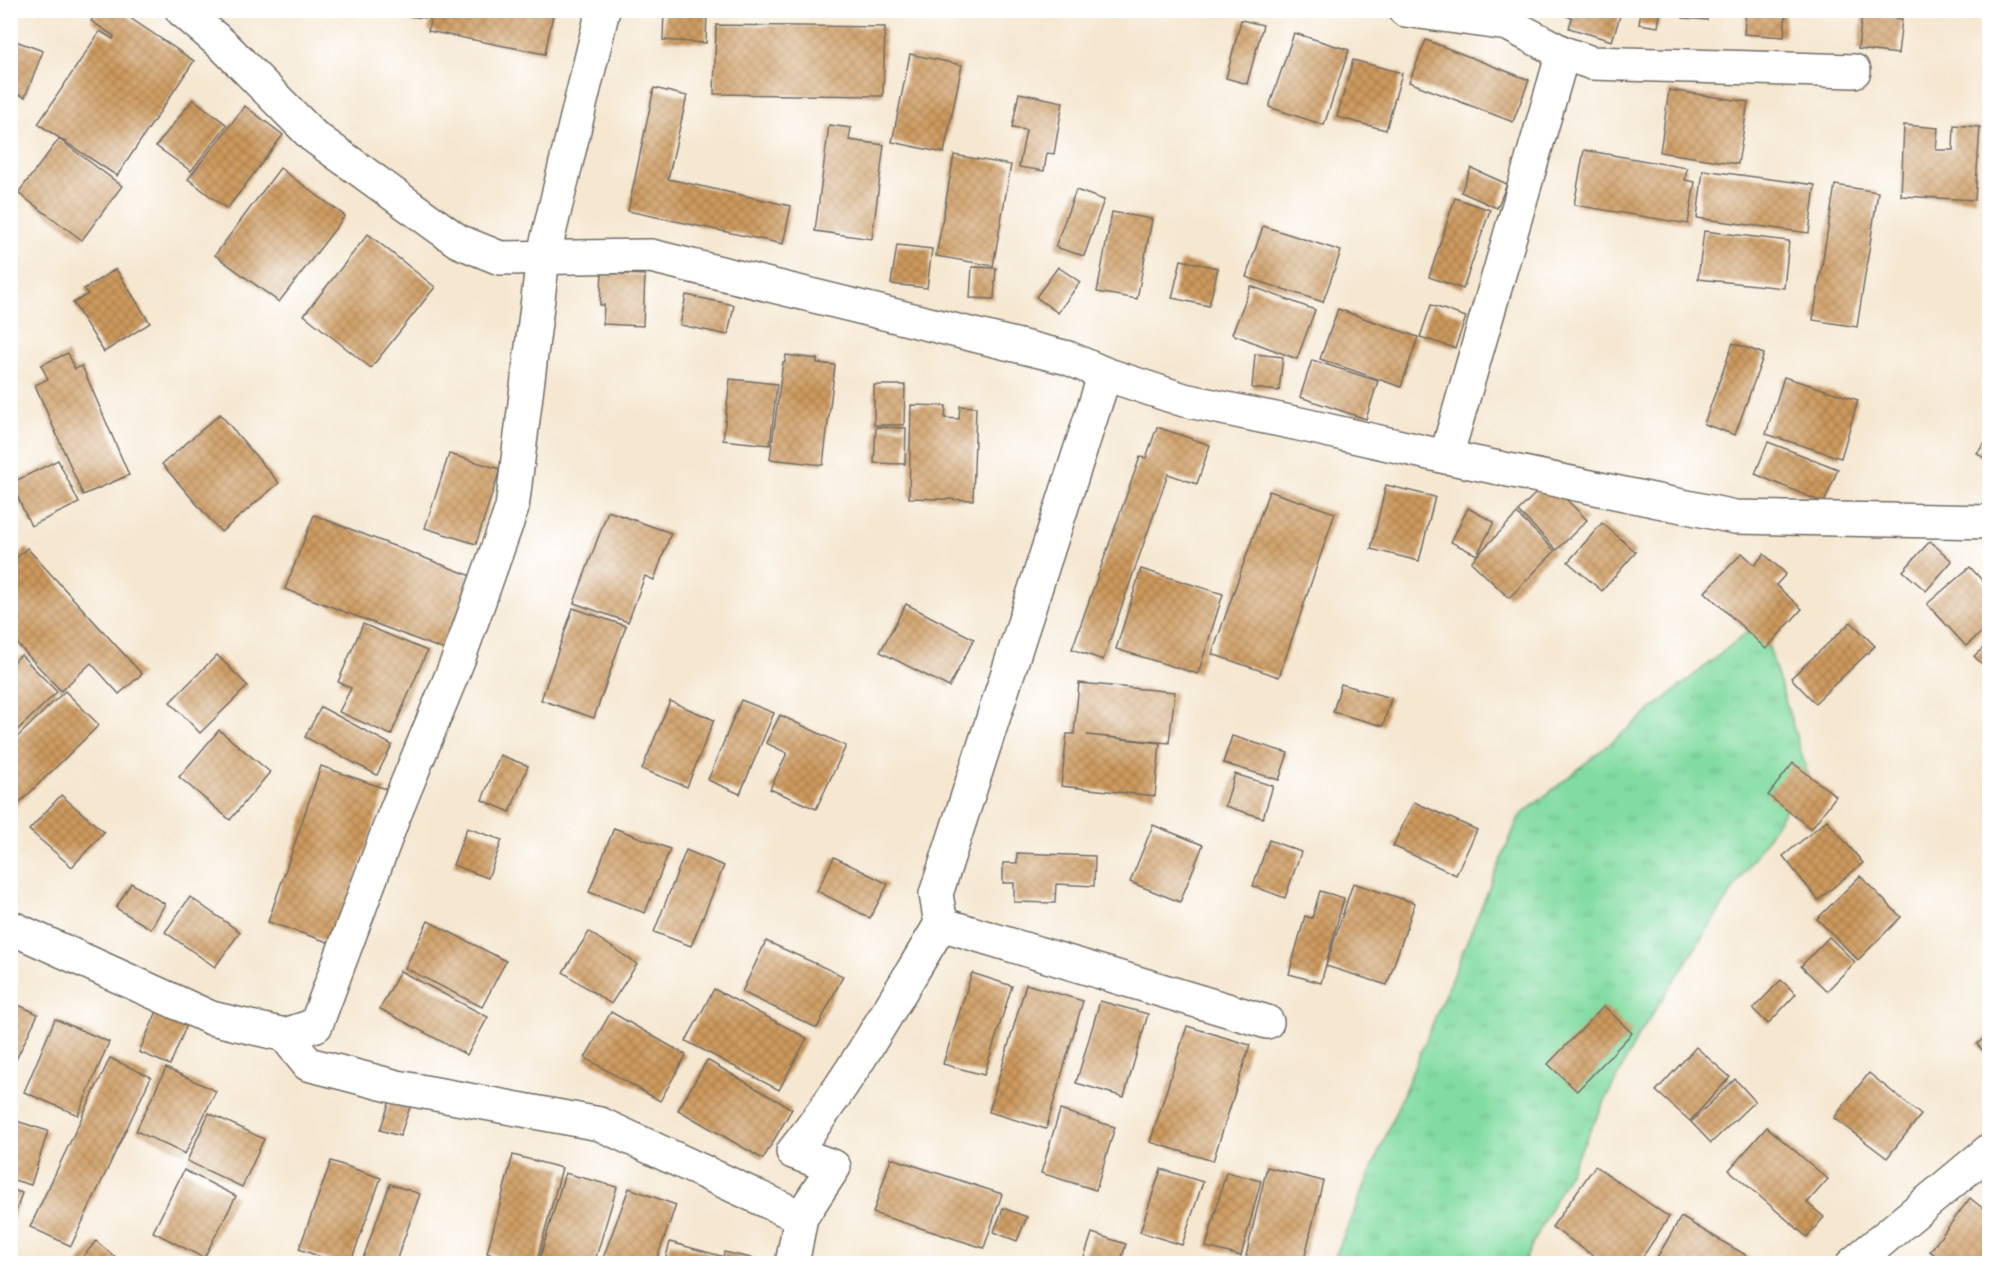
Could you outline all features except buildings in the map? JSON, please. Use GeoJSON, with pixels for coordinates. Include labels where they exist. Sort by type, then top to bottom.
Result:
{"type":"FeatureCollection","features":[{"type":"Feature","properties":{"kind":"street"},"geometry":{"type":"LineString","coordinates":[[182,10],[225,47],[313,136],[458,241],[500,258],[651,256],[1068,358],[1105,374],[1184,400],[1735,517],[1989,522]]}},
{"type":"Feature","properties":{"kind":"street"},"geometry":{"type":"LineString","coordinates":[[308,1064],[316,1025],[393,818],[458,660],[512,508],[543,258],[603,10]]}},
{"type":"Feature","properties":{"kind":"street"},"geometry":{"type":"LineString","coordinates":[[1405,10],[1508,24],[1563,53],[1592,63],[1854,71]]}},
{"type":"Feature","properties":{"kind":"street"},"geometry":{"type":"LineString","coordinates":[[1446,457],[1563,53]]}},
{"type":"Feature","properties":{"kind":"street"},"geometry":{"type":"LineString","coordinates":[[792,1263],[801,1217],[834,1167],[793,1152],[817,1122],[867,1045],[941,924],[936,894],[1105,374]]}},
{"type":"Feature","properties":{"kind":"street"},"geometry":{"type":"LineString","coordinates":[[941,924],[1267,1022]]}},
{"type":"Feature","properties":{"kind":"street"},"geometry":{"type":"LineString","coordinates":[[10,927],[211,1018],[285,1035],[316,1025]]}},
{"type":"Feature","properties":{"kind":"street"},"geometry":{"type":"LineString","coordinates":[[285,1035],[308,1064],[397,1087],[600,1124],[801,1217]]}},
{"type":"Feature","properties":{"kind":"street"},"geometry":{"type":"LineString","coordinates":[[1853,1263],[1989,1150]]}},
{"type":"Feature","properties":{"kind":"green space"},"geometry":{"type":"Polygon","coordinates":[[[1761,621],[1808,775],[1638,1036],[1523,1263],[1332,1264],[1519,817],[1761,621]]]}}]}
